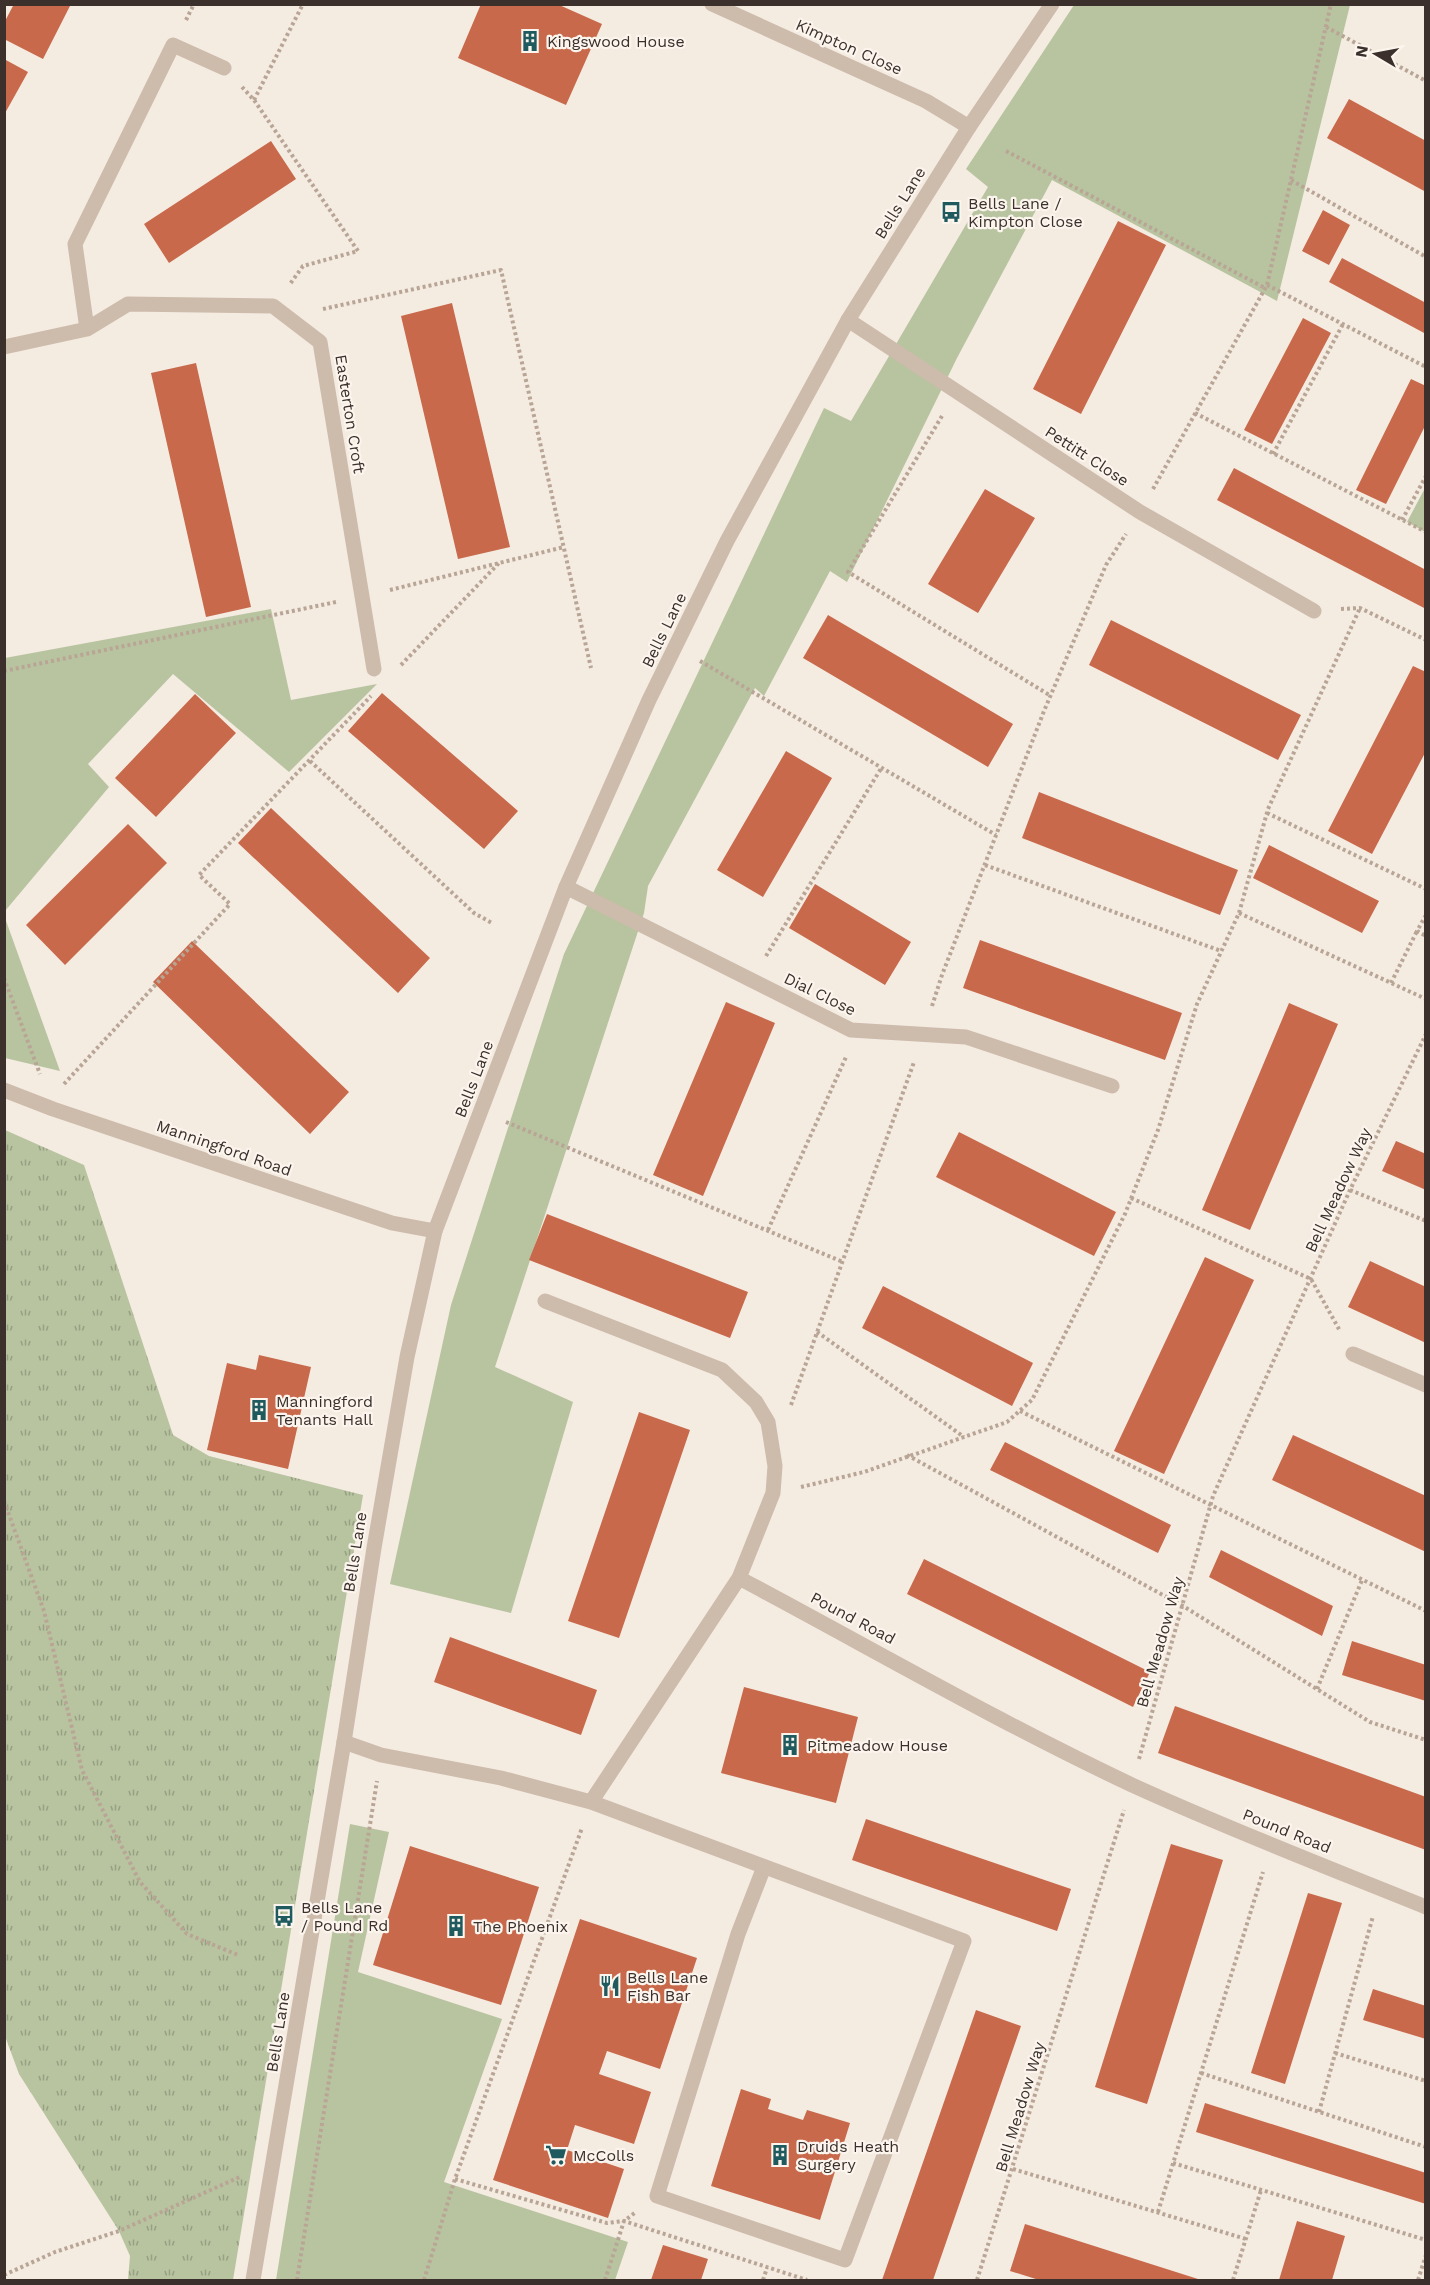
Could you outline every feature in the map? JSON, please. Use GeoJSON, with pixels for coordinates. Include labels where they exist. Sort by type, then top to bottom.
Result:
{"type":"FeatureCollection","features":[{"type":"Feature","properties":{"kind":"street","name":"Kimpton Close"},"geometry":{"type":"LineString","coordinates":[[712,4],[926,101],[969,127]]}},
{"type":"Feature","properties":{"kind":"street","name":"Bells Lane"},"geometry":{"type":"LineString","coordinates":[[254,2280],[407,1357],[435,1231],[566,886],[649,700],[727,541],[848,321],[969,127],[1052,4]]}},
{"type":"Feature","properties":{"kind":"street"},"geometry":{"type":"LineString","coordinates":[[87,329],[75,244],[173,45],[224,68]]}},
{"type":"Feature","properties":{"kind":"street"},"geometry":{"type":"LineString","coordinates":[[4,347],[87,329],[128,304],[273,306]]}},
{"type":"Feature","properties":{"kind":"street","name":"Easterton Croft"},"geometry":{"type":"LineString","coordinates":[[273,306],[320,342],[374,669]]}},
{"type":"Feature","properties":{"kind":"street","name":"Pettitt Close"},"geometry":{"type":"LineString","coordinates":[[848,321],[1140,512],[1314,611]]}},
{"type":"Feature","properties":{"kind":"street","name":"Dial Close"},"geometry":{"type":"LineString","coordinates":[[566,886],[851,1030],[966,1037],[1112,1086]]}},
{"type":"Feature","properties":{"kind":"street","name":"Manningford Road"},"geometry":{"type":"LineString","coordinates":[[4,1090],[52,1109],[392,1223],[435,1231]]}},
{"type":"Feature","properties":{"kind":"street"},"geometry":{"type":"LineString","coordinates":[[544,1301],[722,1370],[756,1402],[768,1422],[775,1466],[773,1493],[739,1578],[591,1802]]}},
{"type":"Feature","properties":{"kind":"street"},"geometry":{"type":"LineString","coordinates":[[1353,1354],[1425,1385]]}},
{"type":"Feature","properties":{"kind":"street","name":"Pound Road"},"geometry":{"type":"LineString","coordinates":[[739,1578],[1132,1785],[1271,1845],[1425,1907]]}},
{"type":"Feature","properties":{"kind":"street"},"geometry":{"type":"LineString","coordinates":[[344,1742],[381,1755],[501,1778],[591,1802],[964,1941],[845,2260],[657,2196],[738,1934],[764,1867]]}},
{"type":"Feature","properties":{"kind":"path"},"geometry":{"type":"LineString","coordinates":[[254,100],[303,4]]}},
{"type":"Feature","properties":{"kind":"path"},"geometry":{"type":"LineString","coordinates":[[771,1441],[786,1419],[924,1035],[942,975],[1051,696],[1107,565],[1140,512],[1266,286],[1331,4]]}},
{"type":"Feature","properties":{"kind":"path"},"geometry":{"type":"LineString","coordinates":[[1326,27],[1425,81]]}},
{"type":"Feature","properties":{"kind":"path"},"geometry":{"type":"LineString","coordinates":[[224,68],[254,100],[358,251],[303,266],[273,306]]}},
{"type":"Feature","properties":{"kind":"path"},"geometry":{"type":"LineString","coordinates":[[1006,151],[1425,367]]}},
{"type":"Feature","properties":{"kind":"path"},"geometry":{"type":"LineString","coordinates":[[1291,180],[1425,256]]}},
{"type":"Feature","properties":{"kind":"path"},"geometry":{"type":"LineString","coordinates":[[287,317],[501,270],[591,668]]}},
{"type":"Feature","properties":{"kind":"path"},"geometry":{"type":"LineString","coordinates":[[1273,453],[1343,324]]}},
{"type":"Feature","properties":{"kind":"path"},"geometry":{"type":"LineString","coordinates":[[956,392],[848,572],[1051,696]]}},
{"type":"Feature","properties":{"kind":"path"},"geometry":{"type":"LineString","coordinates":[[1195,413],[1425,532]]}},
{"type":"Feature","properties":{"kind":"path"},"geometry":{"type":"LineString","coordinates":[[1402,520],[1425,477]]}},
{"type":"Feature","properties":{"kind":"path"},"geometry":{"type":"LineString","coordinates":[[4,671],[362,596],[564,547]]}},
{"type":"Feature","properties":{"kind":"path"},"geometry":{"type":"LineString","coordinates":[[400,666],[499,563]]}},
{"type":"Feature","properties":{"kind":"path"},"geometry":{"type":"LineString","coordinates":[[773,1493],[864,1472],[907,1455],[1007,1422],[1032,1400],[1131,1198],[1158,1130],[1197,1004],[1239,912],[1267,813],[1360,608]]}},
{"type":"Feature","properties":{"kind":"path"},"geometry":{"type":"LineString","coordinates":[[1314,611],[1360,608],[1425,640]]}},
{"type":"Feature","properties":{"kind":"path"},"geometry":{"type":"LineString","coordinates":[[676,647],[996,835]]}},
{"type":"Feature","properties":{"kind":"path"},"geometry":{"type":"LineString","coordinates":[[52,1109],[66,1079],[230,904],[199,875],[375,692]]}},
{"type":"Feature","properties":{"kind":"path"},"geometry":{"type":"LineString","coordinates":[[310,760],[474,913],[492,923]]}},
{"type":"Feature","properties":{"kind":"path"},"geometry":{"type":"LineString","coordinates":[[751,980],[882,767]]}},
{"type":"Feature","properties":{"kind":"path"},"geometry":{"type":"LineString","coordinates":[[1267,813],[1425,889]]}},
{"type":"Feature","properties":{"kind":"path"},"geometry":{"type":"LineString","coordinates":[[985,865],[1221,951]]}},
{"type":"Feature","properties":{"kind":"path"},"geometry":{"type":"LineString","coordinates":[[1239,912],[1425,999]]}},
{"type":"Feature","properties":{"kind":"path"},"geometry":{"type":"LineString","coordinates":[[1391,982],[1425,915]]}},
{"type":"Feature","properties":{"kind":"path"},"geometry":{"type":"LineString","coordinates":[[1417,931],[1425,936]]}},
{"type":"Feature","properties":{"kind":"path"},"geometry":{"type":"LineString","coordinates":[[4,978],[52,1109]]}},
{"type":"Feature","properties":{"kind":"path"},"geometry":{"type":"LineString","coordinates":[[768,1230],[849,1049],[851,1030]]}},
{"type":"Feature","properties":{"kind":"path","name":"Bell Meadow Way"},"geometry":{"type":"LineString","coordinates":[[977,2280],[1132,1785],[1211,1505],[1350,1190],[1425,1034]]}},
{"type":"Feature","properties":{"kind":"path"},"geometry":{"type":"LineString","coordinates":[[480,1113],[533,1132],[843,1262]]}},
{"type":"Feature","properties":{"kind":"path"},"geometry":{"type":"LineString","coordinates":[[1350,1190],[1425,1221]]}},
{"type":"Feature","properties":{"kind":"path"},"geometry":{"type":"LineString","coordinates":[[1131,1198],[1311,1279],[1353,1354]]}},
{"type":"Feature","properties":{"kind":"path"},"geometry":{"type":"LineString","coordinates":[[817,1332],[964,1437]]}},
{"type":"Feature","properties":{"kind":"path"},"geometry":{"type":"LineString","coordinates":[[1020,1412],[1425,1611]]}},
{"type":"Feature","properties":{"kind":"path"},"geometry":{"type":"LineString","coordinates":[[907,1455],[1183,1606],[1370,1722],[1425,1740]]}},
{"type":"Feature","properties":{"kind":"path"},"geometry":{"type":"LineString","coordinates":[[4,1501],[44,1611],[82,1770],[140,1882],[187,1934],[238,1955]]}},
{"type":"Feature","properties":{"kind":"path"},"geometry":{"type":"LineString","coordinates":[[1317,1689],[1362,1580]]}},
{"type":"Feature","properties":{"kind":"path"},"geometry":{"type":"LineString","coordinates":[[297,2280],[381,1755]]}},
{"type":"Feature","properties":{"kind":"path"},"geometry":{"type":"LineString","coordinates":[[424,2280],[455,2179],[591,1802]]}},
{"type":"Feature","properties":{"kind":"path"},"geometry":{"type":"LineString","coordinates":[[1158,2212],[1271,1845]]}},
{"type":"Feature","properties":{"kind":"path"},"geometry":{"type":"LineString","coordinates":[[1319,2112],[1380,1888]]}},
{"type":"Feature","properties":{"kind":"path"},"geometry":{"type":"LineString","coordinates":[[1335,2053],[1425,2082]]}},
{"type":"Feature","properties":{"kind":"path"},"geometry":{"type":"LineString","coordinates":[[1201,2073],[1425,2147]]}},
{"type":"Feature","properties":{"kind":"path"},"geometry":{"type":"LineString","coordinates":[[4,2275],[55,2252],[119,2231],[274,2162]]}},
{"type":"Feature","properties":{"kind":"path"},"geometry":{"type":"LineString","coordinates":[[1173,2163],[1425,2240]]}},
{"type":"Feature","properties":{"kind":"path"},"geometry":{"type":"LineString","coordinates":[[1013,2169],[1246,2239]]}},
{"type":"Feature","properties":{"kind":"path"},"geometry":{"type":"LineString","coordinates":[[455,2179],[607,2223],[624,2221],[807,2280]]}},
{"type":"Feature","properties":{"kind":"path"},"geometry":{"type":"LineString","coordinates":[[1233,2280],[1262,2190]]}},
{"type":"Feature","properties":{"kind":"path"},"geometry":{"type":"LineString","coordinates":[[605,2280],[624,2221],[657,2196]]}},
{"type":"Feature","properties":{"kind":"path"},"geometry":{"type":"LineString","coordinates":[[1418,2280],[1425,2255]]}},
{"type":"Feature","properties":{"kind":"path"},"geometry":{"type":"LineString","coordinates":[[763,2280],[767,2268]]}},
{"type":"Feature","properties":{"kind":"green space"},"geometry":{"type":"Polygon","coordinates":[[[1074,5],[1350,5],[1277,301],[1052,180],[957,358],[847,582],[830,571],[764,696],[755,688],[648,886],[644,913],[495,1367],[573,1402],[511,1613],[390,1584],[451,1305],[564,954],[824,408],[851,421],[988,187],[966,169],[1074,5]]]}},
{"type":"Feature","properties":{"kind":"green space"},"geometry":{"type":"Polygon","coordinates":[[[1425,488],[1426,532],[1407,522],[1425,488]]]}},
{"type":"Feature","properties":{"kind":"green space"},"geometry":{"type":"Polygon","coordinates":[[[271,609],[291,700],[377,684],[289,772],[173,674],[88,764],[109,787],[5,911],[5,658],[271,609]]]}},
{"type":"Feature","properties":{"kind":"green space"},"geometry":{"type":"Polygon","coordinates":[[[5,918],[60,1071],[5,1058],[5,918]]]}},
{"type":"Feature","properties":{"kind":"green space"},"geometry":{"type":"Polygon","coordinates":[[[5,1130],[84,1165],[173,1435],[209,1456],[363,1495],[233,2280],[128,2280],[130,2256],[119,2231],[19,2074],[5,2036],[5,1130]]]}},
{"type":"Feature","properties":{"kind":"green space"},"geometry":{"type":"Polygon","coordinates":[[[350,1824],[389,1832],[358,1972],[502,2019],[444,2182],[628,2242],[615,2280],[276,2280],[350,1824]]]}},
{"type":"Feature","properties":{"kind":"building"},"geometry":{"type":"Polygon","coordinates":[[[14,4],[71,4],[43,59],[4,39],[4,23],[14,4]]]}},
{"type":"Feature","properties":{"kind":"building","name":"Kingswood House"},"geometry":{"type":"Polygon","coordinates":[[[481,4],[557,4],[602,24],[566,105],[458,58],[481,4]]]}},
{"type":"Feature","properties":{"kind":"building"},"geometry":{"type":"Polygon","coordinates":[[[4,59],[28,72],[4,115],[4,59]]]}},
{"type":"Feature","properties":{"kind":"building"},"geometry":{"type":"Polygon","coordinates":[[[1349,99],[1426,141],[1426,192],[1327,138],[1349,99]]]}},
{"type":"Feature","properties":{"kind":"building"},"geometry":{"type":"Polygon","coordinates":[[[271,141],[296,179],[169,263],[144,224],[271,141]]]}},
{"type":"Feature","properties":{"kind":"building"},"geometry":{"type":"Polygon","coordinates":[[[1323,210],[1350,225],[1329,265],[1302,251],[1323,210]]]}},
{"type":"Feature","properties":{"kind":"building"},"geometry":{"type":"Polygon","coordinates":[[[1118,221],[1166,245],[1081,414],[1033,389],[1118,221]]]}},
{"type":"Feature","properties":{"kind":"building"},"geometry":{"type":"Polygon","coordinates":[[[1342,258],[1426,303],[1426,334],[1329,282],[1342,258]]]}},
{"type":"Feature","properties":{"kind":"building"},"geometry":{"type":"Polygon","coordinates":[[[452,303],[510,547],[458,559],[401,316],[452,303]]]}},
{"type":"Feature","properties":{"kind":"building"},"geometry":{"type":"Polygon","coordinates":[[[1303,318],[1331,333],[1272,444],[1244,430],[1303,318]]]}},
{"type":"Feature","properties":{"kind":"building"},"geometry":{"type":"Polygon","coordinates":[[[196,363],[251,607],[206,617],[151,373],[196,363]]]}},
{"type":"Feature","properties":{"kind":"building"},"geometry":{"type":"Polygon","coordinates":[[[1411,379],[1426,386],[1426,424],[1386,504],[1356,490],[1411,379]]]}},
{"type":"Feature","properties":{"kind":"building"},"geometry":{"type":"Polygon","coordinates":[[[1234,468],[1426,570],[1426,609],[1217,500],[1234,468]]]}},
{"type":"Feature","properties":{"kind":"building"},"geometry":{"type":"Polygon","coordinates":[[[985,489],[1035,518],[978,613],[928,584],[985,489]]]}},
{"type":"Feature","properties":{"kind":"building"},"geometry":{"type":"Polygon","coordinates":[[[828,615],[1013,724],[988,767],[803,658],[828,615]]]}},
{"type":"Feature","properties":{"kind":"building"},"geometry":{"type":"Polygon","coordinates":[[[1111,620],[1301,715],[1278,760],[1089,665],[1111,620]]]}},
{"type":"Feature","properties":{"kind":"building"},"geometry":{"type":"Polygon","coordinates":[[[1413,666],[1426,672],[1426,751],[1372,854],[1328,831],[1413,666]]]}},
{"type":"Feature","properties":{"kind":"building"},"geometry":{"type":"Polygon","coordinates":[[[382,693],[518,811],[484,849],[348,731],[382,693]]]}},
{"type":"Feature","properties":{"kind":"building"},"geometry":{"type":"Polygon","coordinates":[[[195,694],[236,733],[156,817],[115,778],[195,694]]]}},
{"type":"Feature","properties":{"kind":"building"},"geometry":{"type":"Polygon","coordinates":[[[786,751],[832,778],[763,897],[717,870],[786,751]]]}},
{"type":"Feature","properties":{"kind":"building"},"geometry":{"type":"Polygon","coordinates":[[[1039,792],[1238,870],[1220,915],[1022,838],[1039,792]]]}},
{"type":"Feature","properties":{"kind":"building"},"geometry":{"type":"Polygon","coordinates":[[[271,808],[430,958],[398,993],[238,843],[271,808]]]}},
{"type":"Feature","properties":{"kind":"building"},"geometry":{"type":"Polygon","coordinates":[[[128,824],[167,863],[65,965],[26,925],[128,824]]]}},
{"type":"Feature","properties":{"kind":"building"},"geometry":{"type":"Polygon","coordinates":[[[1269,845],[1379,901],[1362,933],[1253,878],[1269,845]]]}},
{"type":"Feature","properties":{"kind":"building"},"geometry":{"type":"Polygon","coordinates":[[[815,884],[911,942],[885,985],[789,928],[815,884]]]}},
{"type":"Feature","properties":{"kind":"building"},"geometry":{"type":"Polygon","coordinates":[[[980,940],[1182,1013],[1165,1060],[963,988],[980,940]]]}},
{"type":"Feature","properties":{"kind":"building"},"geometry":{"type":"Polygon","coordinates":[[[192,941],[349,1092],[310,1134],[153,982],[192,941]]]}},
{"type":"Feature","properties":{"kind":"building"},"geometry":{"type":"Polygon","coordinates":[[[726,1002],[775,1023],[703,1196],[653,1175],[726,1002]]]}},
{"type":"Feature","properties":{"kind":"building"},"geometry":{"type":"Polygon","coordinates":[[[1289,1003],[1338,1024],[1250,1230],[1202,1210],[1289,1003]]]}},
{"type":"Feature","properties":{"kind":"building"},"geometry":{"type":"Polygon","coordinates":[[[959,1132],[1116,1212],[1094,1256],[936,1177],[959,1132]]]}},
{"type":"Feature","properties":{"kind":"building"},"geometry":{"type":"Polygon","coordinates":[[[1396,1141],[1426,1154],[1426,1190],[1382,1171],[1396,1141]]]}},
{"type":"Feature","properties":{"kind":"building"},"geometry":{"type":"Polygon","coordinates":[[[547,1214],[748,1292],[730,1338],[529,1260],[547,1214]]]}},
{"type":"Feature","properties":{"kind":"building"},"geometry":{"type":"Polygon","coordinates":[[[1205,1257],[1254,1280],[1164,1474],[1114,1451],[1205,1257]]]}},
{"type":"Feature","properties":{"kind":"building"},"geometry":{"type":"Polygon","coordinates":[[[1370,1261],[1426,1287],[1426,1343],[1348,1307],[1370,1261]]]}},
{"type":"Feature","properties":{"kind":"building"},"geometry":{"type":"Polygon","coordinates":[[[883,1286],[1033,1363],[1012,1406],[862,1328],[883,1286]]]}},
{"type":"Feature","properties":{"kind":"building","name":"Manningford Tenants Hall"},"geometry":{"type":"Polygon","coordinates":[[[259,1355],[311,1367],[288,1469],[207,1450],[227,1363],[256,1370],[259,1355]]]}},
{"type":"Feature","properties":{"kind":"building"},"geometry":{"type":"Polygon","coordinates":[[[639,1412],[690,1430],[619,1638],[568,1621],[639,1412]]]}},
{"type":"Feature","properties":{"kind":"building"},"geometry":{"type":"Polygon","coordinates":[[[1293,1435],[1426,1496],[1426,1552],[1272,1480],[1293,1435]]]}},
{"type":"Feature","properties":{"kind":"building"},"geometry":{"type":"Polygon","coordinates":[[[1005,1442],[1171,1525],[1158,1553],[990,1470],[1005,1442]]]}},
{"type":"Feature","properties":{"kind":"building"},"geometry":{"type":"Polygon","coordinates":[[[1221,1550],[1333,1606],[1322,1636],[1209,1577],[1221,1550]]]}},
{"type":"Feature","properties":{"kind":"building"},"geometry":{"type":"Polygon","coordinates":[[[924,1559],[1150,1672],[1133,1707],[907,1594],[924,1559]]]}},
{"type":"Feature","properties":{"kind":"building"},"geometry":{"type":"Polygon","coordinates":[[[450,1637],[597,1690],[581,1735],[434,1682],[450,1637]]]}},
{"type":"Feature","properties":{"kind":"building"},"geometry":{"type":"Polygon","coordinates":[[[1352,1641],[1426,1665],[1426,1701],[1342,1675],[1352,1641]]]}},
{"type":"Feature","properties":{"kind":"building","name":"Pitmeadow House"},"geometry":{"type":"Polygon","coordinates":[[[744,1687],[858,1717],[836,1803],[721,1773],[744,1687]]]}},
{"type":"Feature","properties":{"kind":"building"},"geometry":{"type":"Polygon","coordinates":[[[1175,1706],[1426,1797],[1426,1850],[1158,1753],[1175,1706]]]}},
{"type":"Feature","properties":{"kind":"building"},"geometry":{"type":"Polygon","coordinates":[[[866,1819],[1071,1889],[1057,1931],[852,1860],[866,1819]]]}},
{"type":"Feature","properties":{"kind":"building"},"geometry":{"type":"Polygon","coordinates":[[[1171,1844],[1223,1860],[1147,2104],[1095,2087],[1171,1844]]]}},
{"type":"Feature","properties":{"kind":"building","name":"The Phoenix"},"geometry":{"type":"Polygon","coordinates":[[[410,1846],[539,1887],[501,2005],[373,1965],[410,1846]]]}},
{"type":"Feature","properties":{"kind":"building"},"geometry":{"type":"Polygon","coordinates":[[[1308,1893],[1342,1903],[1285,2084],[1251,2073],[1308,1893]]]}},
{"type":"Feature","properties":{"kind":"building"},"geometry":{"type":"Polygon","coordinates":[[[580,1919],[697,1958],[660,2069],[607,2051],[599,2074],[651,2092],[634,2144],[575,2125],[567,2150],[624,2169],[608,2218],[493,2180],[580,1919]]]}},
{"type":"Feature","properties":{"kind":"building"},"geometry":{"type":"Polygon","coordinates":[[[1373,1989],[1426,2006],[1426,2039],[1363,2020],[1373,1989]]]}},
{"type":"Feature","properties":{"kind":"building"},"geometry":{"type":"Polygon","coordinates":[[[976,2010],[1021,2026],[933,2280],[882,2280],[976,2010]]]}},
{"type":"Feature","properties":{"kind":"building","name":"Druids Heath Surgery"},"geometry":{"type":"Polygon","coordinates":[[[741,2089],[771,2099],[768,2109],[803,2120],[807,2110],[850,2123],[820,2220],[711,2186],[741,2089]]]}},
{"type":"Feature","properties":{"kind":"building"},"geometry":{"type":"Polygon","coordinates":[[[1205,2103],[1426,2173],[1426,2204],[1196,2132],[1205,2103]]]}},
{"type":"Feature","properties":{"kind":"building"},"geometry":{"type":"Polygon","coordinates":[[[1297,2221],[1345,2236],[1332,2280],[1279,2280],[1297,2221]]]}},
{"type":"Feature","properties":{"kind":"building"},"geometry":{"type":"Polygon","coordinates":[[[1025,2224],[1198,2279],[1039,2280],[1010,2271],[1025,2224]]]}},
{"type":"Feature","properties":{"kind":"building"},"geometry":{"type":"Polygon","coordinates":[[[663,2245],[708,2259],[701,2280],[651,2280],[663,2245]]]}},
{"type":"Feature","properties":{"kind":"place","name":"Kingswood House"},"geometry":{"type":"Point","coordinates":[530,41]}},
{"type":"Feature","properties":{"kind":"place","name":"Bells Lane / Kimpton Close"},"geometry":{"type":"Point","coordinates":[951,212]}},
{"type":"Feature","properties":{"kind":"place","name":"Manningford Tenants Hall"},"geometry":{"type":"Point","coordinates":[259,1410]}},
{"type":"Feature","properties":{"kind":"place","name":"Pitmeadow House"},"geometry":{"type":"Point","coordinates":[790,1745]}},
{"type":"Feature","properties":{"kind":"place","name":"Bells Lane / Pound Rd"},"geometry":{"type":"Point","coordinates":[284,1916]}},
{"type":"Feature","properties":{"kind":"place","name":"The Phoenix"},"geometry":{"type":"Point","coordinates":[456,1926]}},
{"type":"Feature","properties":{"kind":"place","name":"Bells Lane Fish Bar"},"geometry":{"type":"Point","coordinates":[610,1986]}},
{"type":"Feature","properties":{"kind":"place","name":"McColls"},"geometry":{"type":"Point","coordinates":[556,2155]}},
{"type":"Feature","properties":{"kind":"place","name":"Druids Heath Surgery"},"geometry":{"type":"Point","coordinates":[780,2155]}}]}
